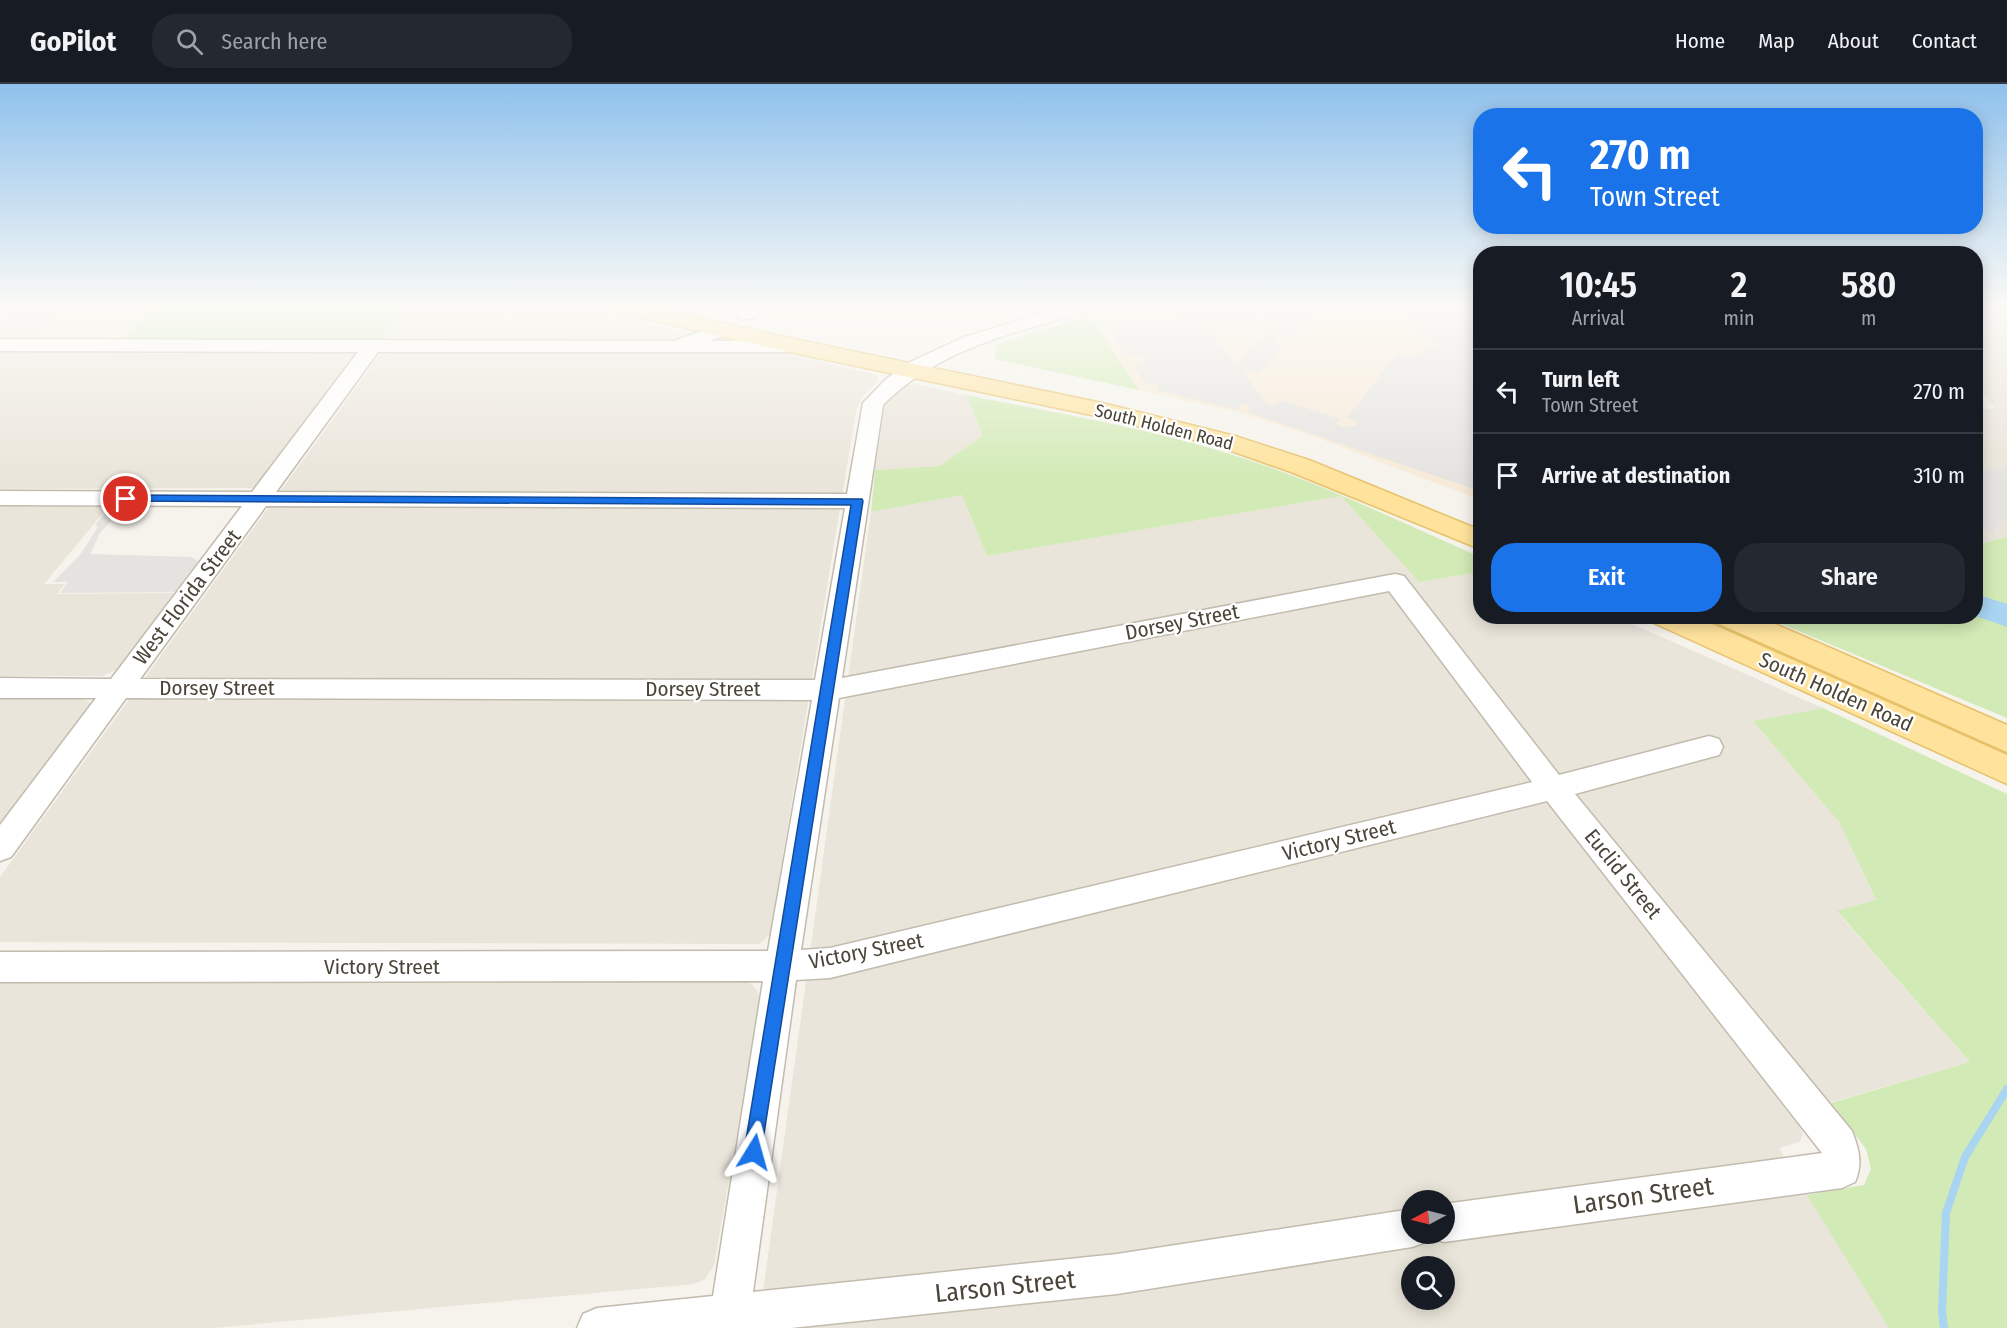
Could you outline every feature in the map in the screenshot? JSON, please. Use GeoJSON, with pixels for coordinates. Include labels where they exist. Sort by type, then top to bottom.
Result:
{"type":"FeatureCollection","features":[{"type":"Feature","properties":{"kind":"main road","name":"South Holden Road"},"geometry":{"type":"LineString","coordinates":[[882,365],[1102,410],[1226,441],[1300,466],[1473,537]]}},
{"type":"Feature","properties":{"kind":"main road","name":"South Holden Road"},"geometry":{"type":"LineString","coordinates":[[987,365],[1232,423],[1321,453],[1473,513]]}},
{"type":"Feature","properties":{"kind":"main road","name":"South Holden Road"},"geometry":{"type":"LineString","coordinates":[[1683,624],[2007,770]]}},
{"type":"Feature","properties":{"kind":"main road","name":"South Holden Road"},"geometry":{"type":"LineString","coordinates":[[1746,624],[2007,739]]}},
{"type":"Feature","properties":{"kind":"street","name":"West Florida Street"},"geometry":{"type":"LineString","coordinates":[[0,848],[358,365]]}},
{"type":"Feature","properties":{"kind":"street"},"geometry":{"type":"LineString","coordinates":[[728,1322],[782,966],[873,403],[883,391],[918,365]]}},
{"type":"Feature","properties":{"kind":"street"},"geometry":{"type":"LineString","coordinates":[[0,498],[858,501]]}},
{"type":"Feature","properties":{"kind":"street","name":"Dorsey Street"},"geometry":{"type":"LineString","coordinates":[[0,687],[828,690],[1395,582]]}},
{"type":"Feature","properties":{"kind":"street","name":"Euclid Street"},"geometry":{"type":"LineString","coordinates":[[1395,582],[1553,788],[1839,1144],[1842,1169]]}},
{"type":"Feature","properties":{"kind":"street","name":"Victory Street"},"geometry":{"type":"LineString","coordinates":[[0,967],[782,966],[830,963],[1553,788],[1709,747]]}},
{"type":"Feature","properties":{"kind":"street","name":"Larson Street"},"geometry":{"type":"LineString","coordinates":[[1455,1222],[1842,1169]]}},
{"type":"Feature","properties":{"kind":"street","name":"Larson Street"},"geometry":{"type":"LineString","coordinates":[[597,1328],[728,1322],[1118,1274],[1401,1230]]}},
{"type":"Feature","properties":{"kind":"shaded area"},"geometry":{"type":"Polygon","coordinates":[[[0,365],[348,365],[258,485],[253,488],[0,489],[0,365]]]}},
{"type":"Feature","properties":{"kind":"shaded area"},"geometry":{"type":"Polygon","coordinates":[[[372,365],[834,365],[875,374],[878,377],[878,381],[862,397],[856,411],[770,934],[759,944],[0,942],[0,877],[372,365]]]}},
{"type":"Feature","properties":{"kind":"shaded area"},"geometry":{"type":"Polygon","coordinates":[[[1122,365],[1473,365],[1473,497],[1315,437],[1240,413],[1139,390],[1122,365]]]}},
{"type":"Feature","properties":{"kind":"shaded area"},"geometry":{"type":"Polygon","coordinates":[[[1265,365],[1258,373],[1249,370],[1244,373],[1267,404],[1275,404],[1281,400],[1340,419],[1336,424],[1343,427],[1355,426],[1358,422],[1347,417],[1388,365],[1473,365],[1473,489],[1247,412],[1250,407],[1248,404],[1242,404],[1238,410],[1156,390],[1159,384],[1146,384],[1134,367],[1265,365]]]}},
{"type":"Feature","properties":{"kind":"shaded area"},"geometry":{"type":"Polygon","coordinates":[[[1983,365],[2007,365],[2007,537],[1983,543],[1983,409],[1995,408],[1983,394],[1983,365]]]}},
{"type":"Feature","properties":{"kind":"shaded area"},"geometry":{"type":"Polygon","coordinates":[[[917,384],[966,395],[983,435],[940,466],[875,470],[885,404],[895,392],[908,385],[917,384]]]}},
{"type":"Feature","properties":{"kind":"shaded area"},"geometry":{"type":"Polygon","coordinates":[[[2007,466],[2007,520],[2000,523],[1992,532],[1983,529],[1983,471],[2007,466]]]}},
{"type":"Feature","properties":{"kind":"shaded area"},"geometry":{"type":"Polygon","coordinates":[[[962,495],[987,556],[1341,496],[1419,582],[1473,573],[1473,624],[1632,624],[1823,708],[1753,721],[1839,822],[1876,901],[1837,912],[1970,1062],[1794,1113],[1803,1135],[1799,1142],[1779,1148],[1889,1328],[758,1328],[871,512],[962,495]]]}},
{"type":"Feature","properties":{"kind":"shaded area"},"geometry":{"type":"Polygon","coordinates":[[[0,506],[108,507],[44,584],[65,584],[57,594],[178,593],[122,668],[102,676],[0,676],[0,506]]]}},
{"type":"Feature","properties":{"kind":"shaded area"},"geometry":{"type":"Polygon","coordinates":[[[109,508],[135,508],[126,520],[112,520],[100,533],[90,554],[192,557],[198,561],[175,592],[60,593],[68,582],[53,582],[80,555],[98,527],[95,525],[109,508]]]}},
{"type":"Feature","properties":{"kind":"shaded area"},"geometry":{"type":"Polygon","coordinates":[[[0,697],[84,698],[89,702],[90,708],[0,826],[0,697]]]}},
{"type":"Feature","properties":{"kind":"shaded area"},"geometry":{"type":"Polygon","coordinates":[[[0,979],[749,982],[757,990],[761,1001],[714,1265],[705,1279],[694,1284],[214,1328],[0,1328],[0,979]]]}},
{"type":"Feature","properties":{"kind":"green space"},"geometry":{"type":"Polygon","coordinates":[[[1023,365],[1122,365],[1139,390],[1023,365]]]}},
{"type":"Feature","properties":{"kind":"green space"},"geometry":{"type":"Polygon","coordinates":[[[966,395],[1085,418],[1203,446],[1280,471],[1331,491],[1473,554],[1473,573],[1419,582],[1341,496],[987,556],[962,495],[871,512],[875,470],[940,466],[983,435],[966,395]]]}},
{"type":"Feature","properties":{"kind":"green space"},"geometry":{"type":"Polygon","coordinates":[[[2007,537],[2007,718],[1782,624],[1983,624],[1983,543],[2007,537]]]}},
{"type":"Feature","properties":{"kind":"green space"},"geometry":{"type":"Polygon","coordinates":[[[1823,708],[2007,794],[2007,1328],[1889,1328],[1807,1195],[1864,1185],[1871,1169],[1866,1149],[1831,1103],[1970,1062],[1837,911],[1876,900],[1839,822],[1753,721],[1823,708]]]}},
{"type":"Feature","properties":{"kind":"waterway"},"geometry":{"type":"LineString","coordinates":[[1983,607],[2007,616]]}},
{"type":"Feature","properties":{"kind":"waterway"},"geometry":{"type":"LineString","coordinates":[[1944,1328],[1942,1312],[1946,1213],[1965,1157],[2007,1089]]}},
{"type":"Feature","properties":{"kind":"route"},"geometry":{"type":"LineString","coordinates":[[126,499],[858,501],[754,1152]]}}]}
